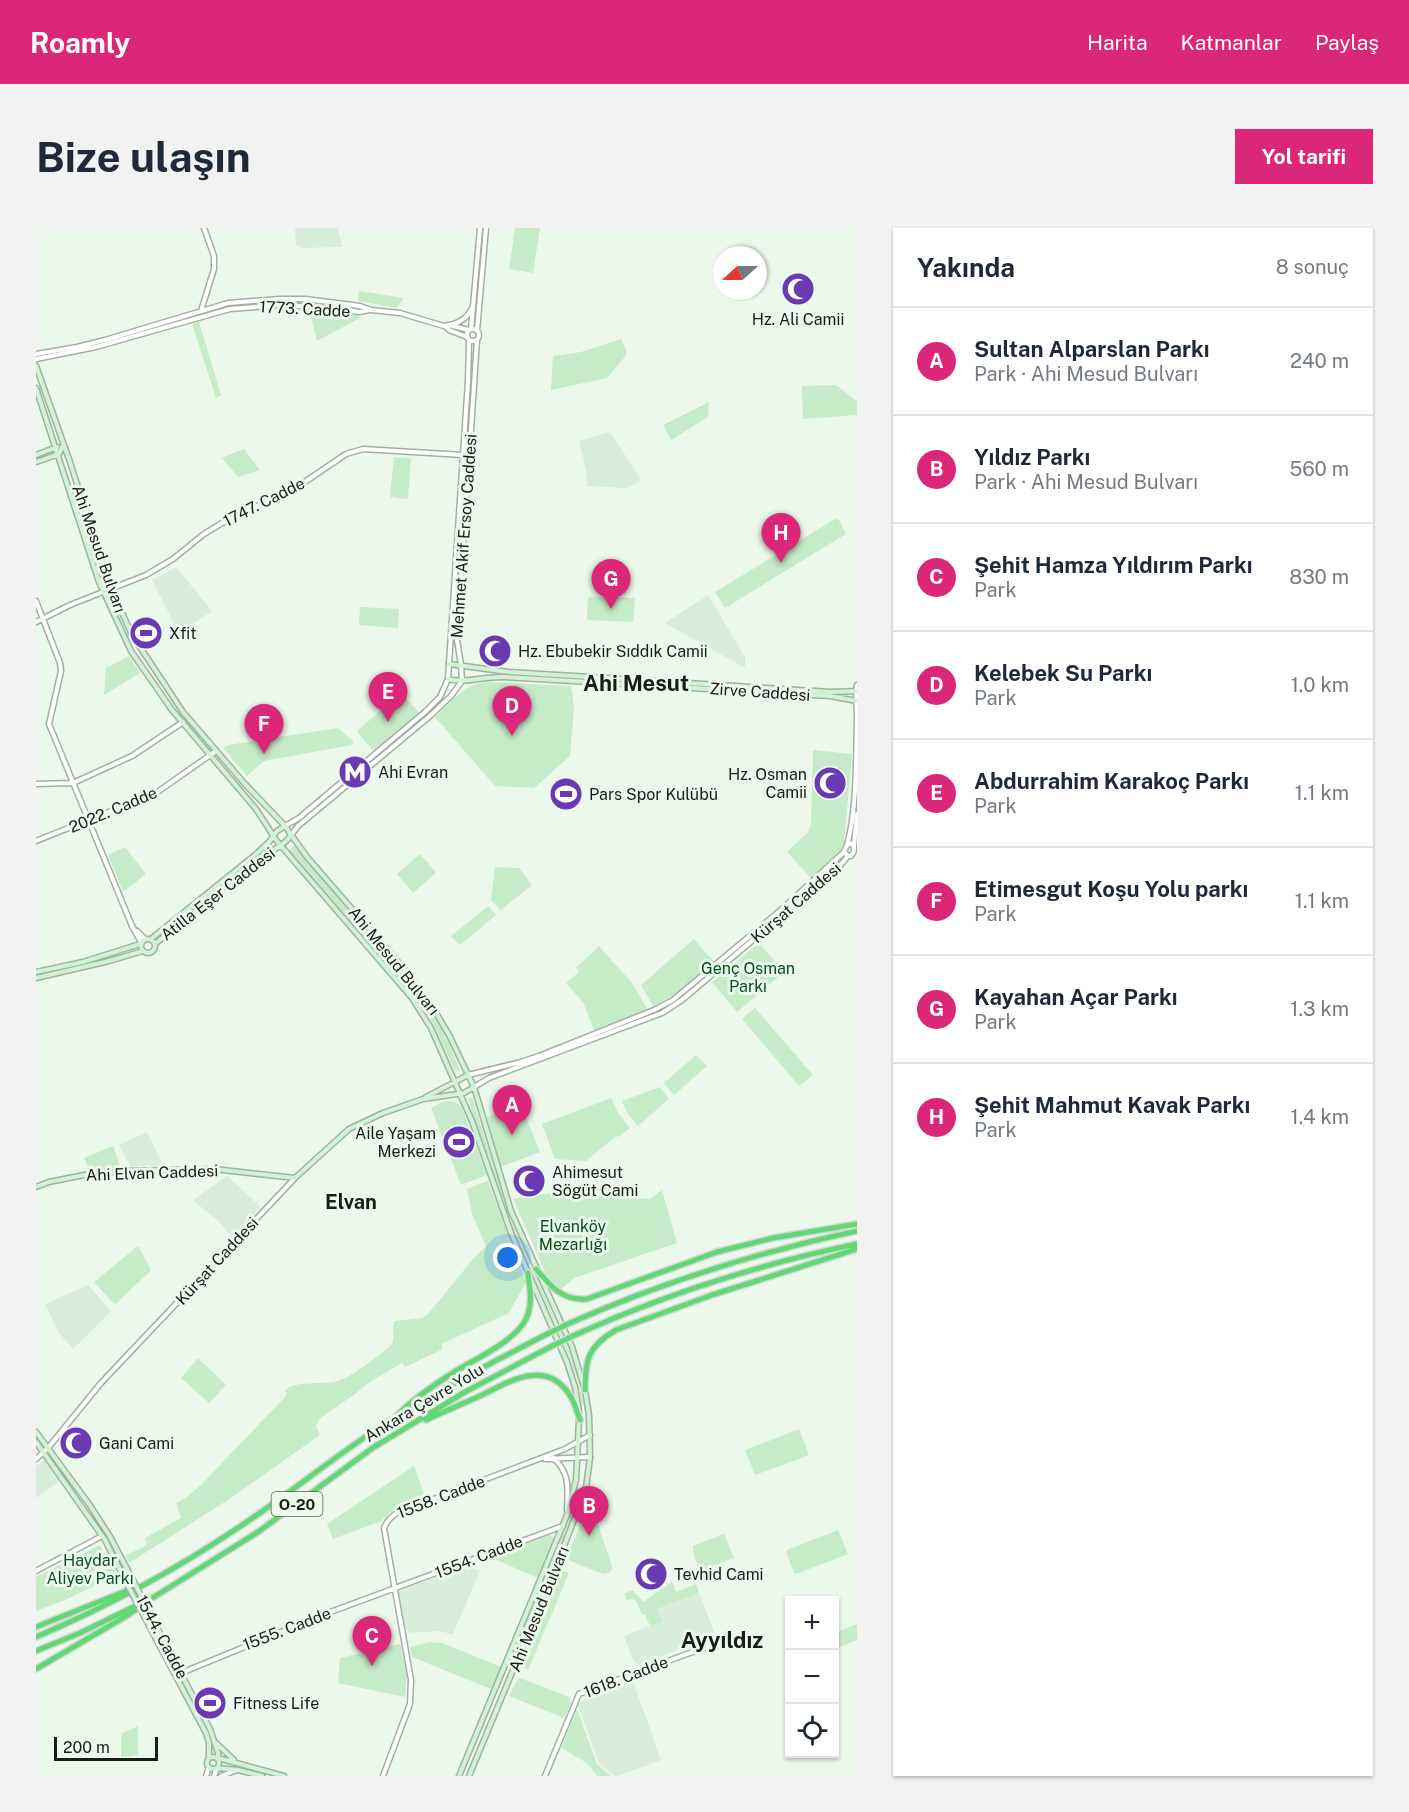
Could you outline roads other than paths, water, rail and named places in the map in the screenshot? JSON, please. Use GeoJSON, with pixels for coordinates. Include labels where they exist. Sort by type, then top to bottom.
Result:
{"type":"FeatureCollection","features":[{"type":"Feature","properties":{"kind":"highway"},"geometry":{"type":"LineString","coordinates":[[536,1269],[559,1293],[572,1298],[588,1299],[717,1252],[773,1238],[857,1224]]}},
{"type":"Feature","properties":{"kind":"highway","name":"Ankara Çevre Yolu"},"geometry":{"type":"LineString","coordinates":[[36,1637],[77,1620],[190,1559],[250,1520],[388,1422],[547,1334],[656,1287],[729,1263],[857,1230]]}},
{"type":"Feature","properties":{"kind":"highway","name":"Ankara Çevre Yolu"},"geometry":{"type":"LineString","coordinates":[[36,1651],[80,1633],[154,1597],[258,1532],[374,1447],[474,1388],[552,1346],[625,1314],[718,1280],[788,1260],[857,1244]]}},
{"type":"Feature","properties":{"kind":"highway"},"geometry":{"type":"LineString","coordinates":[[585,1390],[585,1372],[592,1348],[601,1338],[616,1330],[712,1295],[857,1250]]}},
{"type":"Feature","properties":{"kind":"highway"},"geometry":{"type":"LineString","coordinates":[[388,1422],[430,1388],[505,1340],[521,1326],[531,1304],[528,1273]]}},
{"type":"Feature","properties":{"kind":"highway"},"geometry":{"type":"LineString","coordinates":[[410,1426],[515,1379],[534,1375],[552,1379],[565,1388],[573,1400],[580,1420]]}},
{"type":"Feature","properties":{"kind":"highway"},"geometry":{"type":"LineString","coordinates":[[36,1627],[152,1580]]}},
{"type":"Feature","properties":{"kind":"highway"},"geometry":{"type":"LineString","coordinates":[[36,1669],[128,1615],[154,1597]]}},
{"type":"Feature","properties":{"kind":"main road","name":"Ahi Mesud Bulvarı"},"geometry":{"type":"LineString","coordinates":[[36,366],[110,589],[132,635],[178,706],[285,826],[307,857],[426,997],[446,1030],[474,1087],[511,1211],[574,1354],[585,1390],[590,1435],[586,1488],[469,1776]]}},
{"type":"Feature","properties":{"kind":"main road","name":"Ahi Mesud Bulvarı"},"geometry":{"type":"LineString","coordinates":[[36,388],[103,592],[131,651],[183,723],[256,809],[281,846],[417,1005],[435,1036],[461,1094],[503,1212],[570,1370],[580,1420],[575,1486],[563,1526],[459,1776]]}},
{"type":"Feature","properties":{"kind":"main road"},"geometry":{"type":"LineString","coordinates":[[36,455],[63,444]]}},
{"type":"Feature","properties":{"kind":"main road"},"geometry":{"type":"LineString","coordinates":[[36,462],[59,454],[63,444]]}},
{"type":"Feature","properties":{"kind":"main road","name":"Zirve Caddesi"},"geometry":{"type":"LineString","coordinates":[[449,664],[509,672],[831,692],[857,689]]}},
{"type":"Feature","properties":{"kind":"main road","name":"Zirve Caddesi"},"geometry":{"type":"LineString","coordinates":[[447,679],[462,681],[494,676],[830,696],[856,701]]}},
{"type":"Feature","properties":{"kind":"main road"},"geometry":{"type":"LineString","coordinates":[[273,836],[285,826]]}},
{"type":"Feature","properties":{"kind":"main road"},"geometry":{"type":"LineString","coordinates":[[281,846],[291,835]]}},
{"type":"Feature","properties":{"kind":"main road","name":"Atilla Eşer Caddesi"},"geometry":{"type":"LineString","coordinates":[[151,939],[255,855],[273,836]]}},
{"type":"Feature","properties":{"kind":"main road","name":"Atilla Eşer Caddesi"},"geometry":{"type":"LineString","coordinates":[[155,944],[257,860],[272,849],[281,846]]}},
{"type":"Feature","properties":{"kind":"main road"},"geometry":{"type":"LineString","coordinates":[[151,939],[155,948],[152,952],[147,953],[143,951],[142,942],[151,939]]}},
{"type":"Feature","properties":{"kind":"main road","name":"Atilla Eşer Caddesi"},"geometry":{"type":"LineString","coordinates":[[36,972],[83,962],[142,942]]}},
{"type":"Feature","properties":{"kind":"main road","name":"Atilla Eşer Caddesi"},"geometry":{"type":"LineString","coordinates":[[36,978],[143,951]]}},
{"type":"Feature","properties":{"kind":"main road","name":"Kürşat Caddesi"},"geometry":{"type":"LineString","coordinates":[[295,1178],[349,1129],[383,1113],[423,1099],[468,1075]]}},
{"type":"Feature","properties":{"kind":"main road","name":"Kürşat Caddesi"},"geometry":{"type":"LineString","coordinates":[[423,1099],[461,1094],[474,1087]]}},
{"type":"Feature","properties":{"kind":"main road","name":"Ahi Elvan Caddesi"},"geometry":{"type":"LineString","coordinates":[[36,1187],[84,1175],[125,1171],[234,1171],[295,1178]]}},
{"type":"Feature","properties":{"kind":"main road","name":"1544. Cadde"},"geometry":{"type":"LineString","coordinates":[[36,1432],[109,1535],[206,1719],[215,1741],[218,1758]]}},
{"type":"Feature","properties":{"kind":"main road","name":"1544. Cadde"},"geometry":{"type":"LineString","coordinates":[[36,1442],[102,1536],[206,1733],[209,1758]]}},
{"type":"Feature","properties":{"kind":"main road"},"geometry":{"type":"LineString","coordinates":[[215,1741],[230,1758],[240,1764]]}},
{"type":"Feature","properties":{"kind":"main road"},"geometry":{"type":"LineString","coordinates":[[262,1776],[238,1770],[213,1769],[207,1763],[209,1758],[214,1756],[284,1776]]}},
{"type":"Feature","properties":{"kind":"main road"},"geometry":{"type":"LineString","coordinates":[[217,1768],[220,1762],[218,1758]]}},
{"type":"Feature","properties":{"kind":"street"},"geometry":{"type":"LineString","coordinates":[[199,317],[214,269],[214,256],[204,228]]}},
{"type":"Feature","properties":{"kind":"street"},"geometry":{"type":"LineString","coordinates":[[480,228],[474,305],[470,329],[467,333],[468,339],[477,340],[486,228]]}},
{"type":"Feature","properties":{"kind":"street","name":"1773. Cadde"},"geometry":{"type":"LineString","coordinates":[[169,324],[228,303],[280,299],[360,306],[470,329]]}},
{"type":"Feature","properties":{"kind":"street","name":"1773. Cadde"},"geometry":{"type":"LineString","coordinates":[[169,324],[230,309],[280,305],[359,312],[371,310]]}},
{"type":"Feature","properties":{"kind":"street"},"geometry":{"type":"LineString","coordinates":[[447,325],[461,321],[474,305]]}},
{"type":"Feature","properties":{"kind":"street"},"geometry":{"type":"LineString","coordinates":[[36,359],[169,324]]}},
{"type":"Feature","properties":{"kind":"street","name":"1773. Cadde"},"geometry":{"type":"LineString","coordinates":[[447,325],[449,330],[468,339]]}},
{"type":"Feature","properties":{"kind":"street"},"geometry":{"type":"LineString","coordinates":[[470,329],[477,330]]}},
{"type":"Feature","properties":{"kind":"street","name":"Mehmet Akif Ersoy Caddesi"},"geometry":{"type":"LineString","coordinates":[[285,826],[299,818],[426,712],[440,697],[447,679],[463,455],[468,339]]}},
{"type":"Feature","properties":{"kind":"street","name":"Mehmet Akif Ersoy Caddesi"},"geometry":{"type":"LineString","coordinates":[[462,681],[457,640],[477,340]]}},
{"type":"Feature","properties":{"kind":"street"},"geometry":{"type":"LineString","coordinates":[[36,354],[98,344]]}},
{"type":"Feature","properties":{"kind":"street","name":"1747. Cadde"},"geometry":{"type":"LineString","coordinates":[[36,622],[146,575],[173,559],[204,534],[232,517],[293,490],[346,453],[363,449],[463,455]]}},
{"type":"Feature","properties":{"kind":"street"},"geometry":{"type":"LineString","coordinates":[[36,600],[61,671],[49,724],[132,926],[142,942]]}},
{"type":"Feature","properties":{"kind":"street"},"geometry":{"type":"LineString","coordinates":[[291,835],[298,826],[430,716],[451,696],[462,681]]}},
{"type":"Feature","properties":{"kind":"street","name":"Kürşat Caddesi"},"geometry":{"type":"LineString","coordinates":[[847,845],[852,823],[855,786],[857,689]]}},
{"type":"Feature","properties":{"kind":"street"},"geometry":{"type":"LineString","coordinates":[[36,784],[73,783],[132,756],[183,723]]}},
{"type":"Feature","properties":{"kind":"street","name":"2022. Cadde"},"geometry":{"type":"LineString","coordinates":[[36,841],[156,793],[216,751]]}},
{"type":"Feature","properties":{"kind":"street","name":"Kürşat Caddesi"},"geometry":{"type":"LineString","coordinates":[[854,846],[857,814]]}},
{"type":"Feature","properties":{"kind":"street"},"geometry":{"type":"LineString","coordinates":[[850,843],[854,846],[853,854],[848,856],[844,852],[850,843]]}},
{"type":"Feature","properties":{"kind":"street","name":"Kürşat Caddesi"},"geometry":{"type":"LineString","coordinates":[[468,1075],[530,1059],[667,1004],[781,910],[844,852]]}},
{"type":"Feature","properties":{"kind":"street","name":"Kürşat Caddesi"},"geometry":{"type":"LineString","coordinates":[[474,1087],[489,1078],[664,1012],[682,1000],[838,868],[848,856]]}},
{"type":"Feature","properties":{"kind":"street","name":"Kürşat Caddesi"},"geometry":{"type":"LineString","coordinates":[[36,1459],[44,1453],[101,1383],[295,1178]]}},
{"type":"Feature","properties":{"kind":"street"},"geometry":{"type":"LineString","coordinates":[[541,1459],[566,1449],[590,1435]]}},
{"type":"Feature","properties":{"kind":"street"},"geometry":{"type":"LineString","coordinates":[[541,1459],[590,1457]]}},
{"type":"Feature","properties":{"kind":"street"},"geometry":{"type":"LineString","coordinates":[[553,1458],[563,1469],[567,1480],[567,1515]]}},
{"type":"Feature","properties":{"kind":"street","name":"1558. Cadde"},"geometry":{"type":"LineString","coordinates":[[383,1776],[410,1704],[411,1680],[384,1528],[391,1516],[541,1459]]}},
{"type":"Feature","properties":{"kind":"street","name":"1554. Cadde"},"geometry":{"type":"LineString","coordinates":[[395,1588],[563,1526]]}},
{"type":"Feature","properties":{"kind":"street"},"geometry":{"type":"LineString","coordinates":[[36,1570],[102,1536]]}},
{"type":"Feature","properties":{"kind":"street","name":"1555. Cadde"},"geometry":{"type":"LineString","coordinates":[[181,1673],[250,1643],[395,1588]]}},
{"type":"Feature","properties":{"kind":"street","name":"1618. Cadde"},"geometry":{"type":"LineString","coordinates":[[545,1776],[579,1694],[722,1641]]}},
{"type":"Feature","properties":{"kind":"street"},"geometry":{"type":"LineString","coordinates":[[206,1776],[209,1767]]}},
{"type":"Feature","properties":{"kind":"street"},"geometry":{"type":"LineString","coordinates":[[214,1776],[217,1768]]}},
{"type":"Feature","properties":{"kind":"street"},"geometry":{"type":"LineString","coordinates":[[221,1776],[238,1770]]}},
{"type":"Feature","properties":{"kind":"place","name":"Hz. Ali Camii"},"geometry":{"type":"Point","coordinates":[798,289]}},
{"type":"Feature","properties":{"kind":"place","name":"Şehit Mahmut Kavak Parkı"},"geometry":{"type":"Point","coordinates":[781,563]}},
{"type":"Feature","properties":{"kind":"place","name":"Kayahan Açar Parkı"},"geometry":{"type":"Point","coordinates":[611,609]}},
{"type":"Feature","properties":{"kind":"place","name":"Xfit"},"geometry":{"type":"Point","coordinates":[146,633]}},
{"type":"Feature","properties":{"kind":"place","name":"Hz. Ebubekir Sıddık Camii"},"geometry":{"type":"Point","coordinates":[495,651]}},
{"type":"Feature","properties":{"kind":"place","name":"Abdurrahim Karakoç Parkı"},"geometry":{"type":"Point","coordinates":[388,722]}},
{"type":"Feature","properties":{"kind":"place","name":"Kelebek Su Parkı"},"geometry":{"type":"Point","coordinates":[512,736]}},
{"type":"Feature","properties":{"kind":"place","name":"Etimesgut Koşu Yolu parkı"},"geometry":{"type":"Point","coordinates":[264,754]}},
{"type":"Feature","properties":{"kind":"place","name":"Ahi Evran"},"geometry":{"type":"Point","coordinates":[355,772]}},
{"type":"Feature","properties":{"kind":"place","name":"Hz. Osman Camii"},"geometry":{"type":"Point","coordinates":[830,783]}},
{"type":"Feature","properties":{"kind":"place","name":"Pars Spor Kulübü"},"geometry":{"type":"Point","coordinates":[566,794]}},
{"type":"Feature","properties":{"kind":"place","name":"Sultan Alparslan Parkı"},"geometry":{"type":"Point","coordinates":[512,1135]}},
{"type":"Feature","properties":{"kind":"place","name":"Aile Yaşam Merkezi"},"geometry":{"type":"Point","coordinates":[459,1142]}},
{"type":"Feature","properties":{"kind":"place","name":"Ahimesut Sögüt Cami"},"geometry":{"type":"Point","coordinates":[529,1181]}},
{"type":"Feature","properties":{"kind":"place","name":"Gani Cami"},"geometry":{"type":"Point","coordinates":[76,1443]}},
{"type":"Feature","properties":{"kind":"place","name":"Yıldız Parkı"},"geometry":{"type":"Point","coordinates":[589,1536]}},
{"type":"Feature","properties":{"kind":"place","name":"Tevhid Cami"},"geometry":{"type":"Point","coordinates":[651,1574]}},
{"type":"Feature","properties":{"kind":"place","name":"Şehit Hamza Yıldırım Parkı"},"geometry":{"type":"Point","coordinates":[372,1666]}},
{"type":"Feature","properties":{"kind":"place","name":"Fitness Life"},"geometry":{"type":"Point","coordinates":[210,1703]}},
{"type":"Feature","properties":{"kind":"district","name":"Ahi Mesut"},"geometry":{"type":"Point","coordinates":[636,683]}},
{"type":"Feature","properties":{"kind":"district","name":"Elvan"},"geometry":{"type":"Point","coordinates":[351,1202]}},
{"type":"Feature","properties":{"kind":"district","name":"Ayyıldız"},"geometry":{"type":"Point","coordinates":[722,1640]}},
{"type":"Feature","properties":{"kind":"park label","name":"Genç Osman Parkı"},"geometry":{"type":"Point","coordinates":[748,977]}},
{"type":"Feature","properties":{"kind":"park label","name":"Elvanköy Mezarlığı"},"geometry":{"type":"Point","coordinates":[573,1235]}},
{"type":"Feature","properties":{"kind":"park label","name":"Haydar Aliyev Parkı"},"geometry":{"type":"Point","coordinates":[90,1569]}}]}
